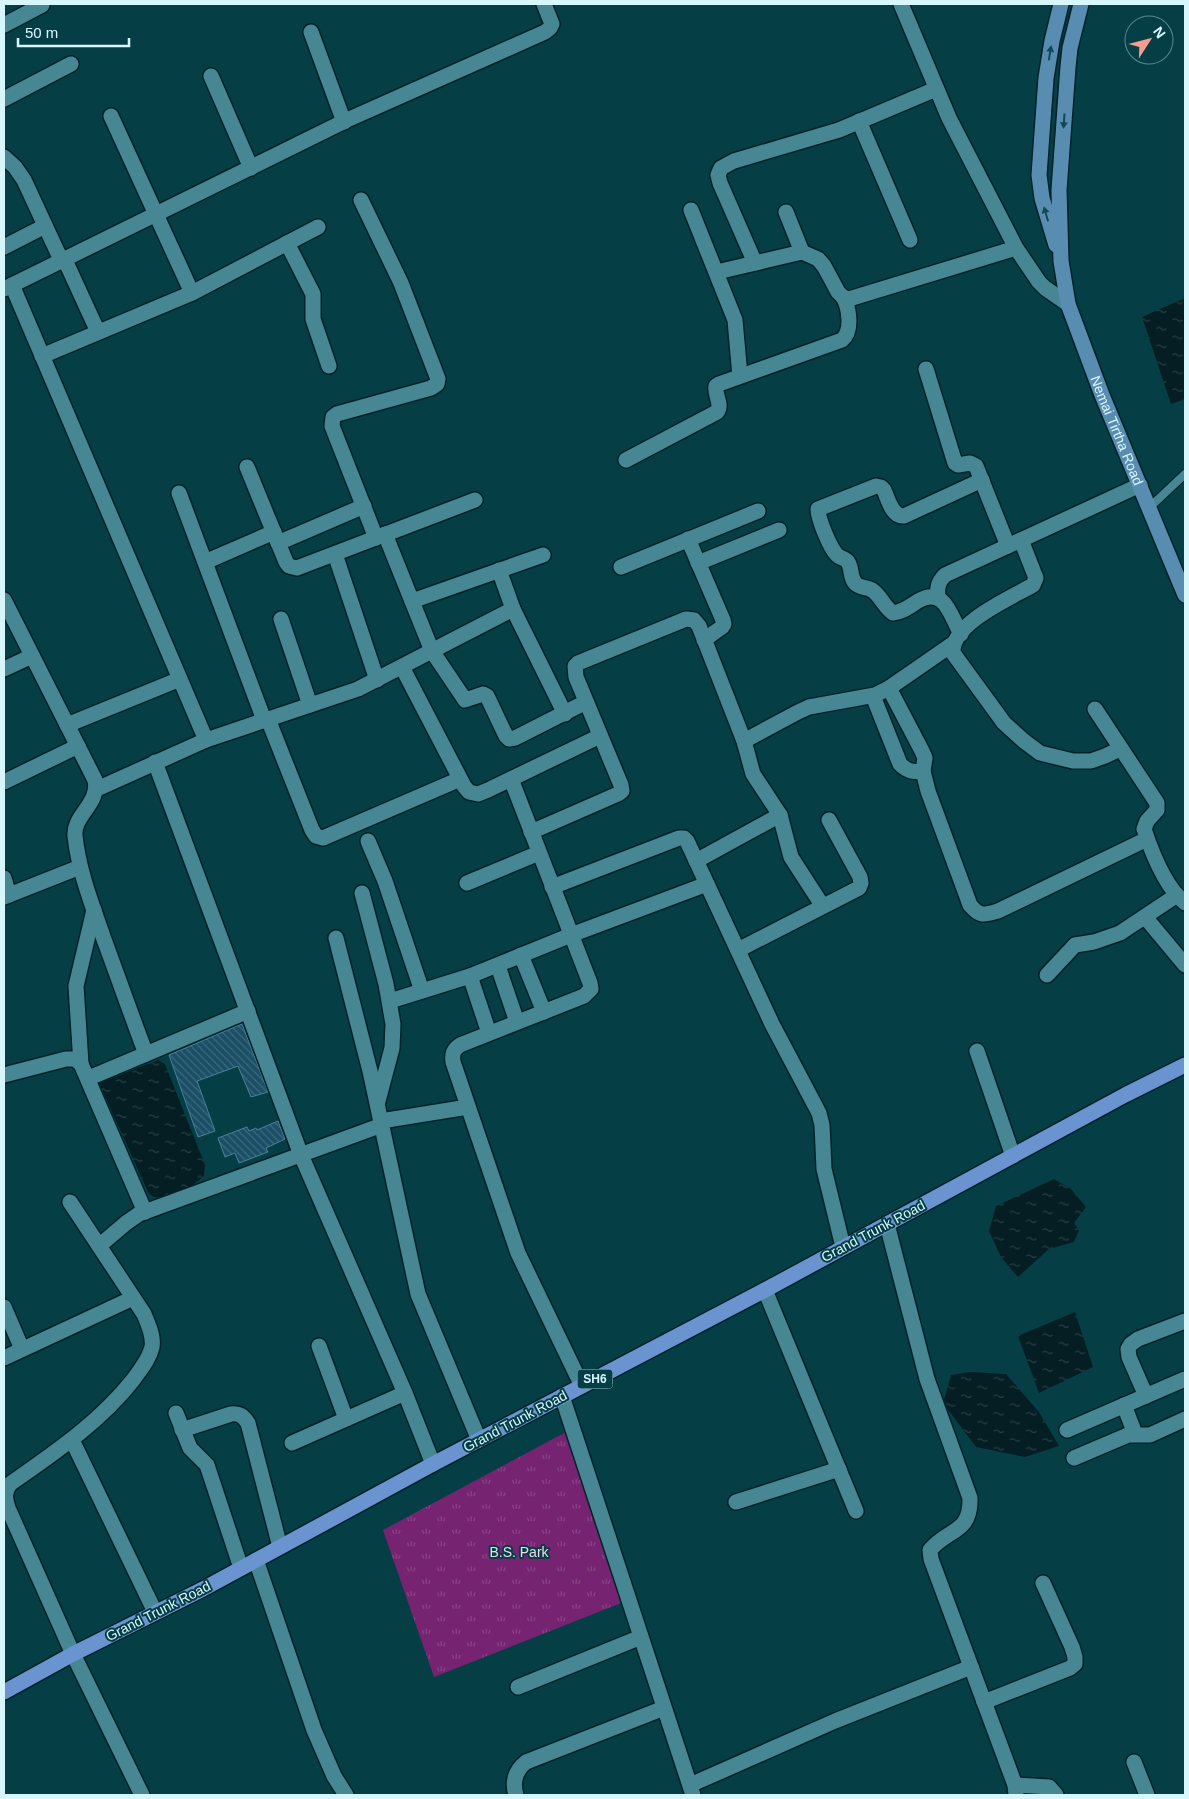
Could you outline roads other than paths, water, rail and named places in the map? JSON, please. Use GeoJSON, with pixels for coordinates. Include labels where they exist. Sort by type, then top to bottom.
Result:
{"type":"FeatureCollection","features":[{"type":"Feature","properties":{"kind":"main road","name":"Grand Trunk Road"},"geometry":{"type":"LineString","coordinates":[[4,1692],[73,1654],[280,1548],[433,1464],[765,1290],[843,1246],[1185,1064]]}},
{"type":"Feature","properties":{"kind":"street"},"geometry":{"type":"LineString","coordinates":[[206,740],[42,356],[8,287],[344,122],[545,32],[552,24],[544,4]]}},
{"type":"Feature","properties":{"kind":"street"},"geometry":{"type":"LineString","coordinates":[[900,4],[948,118],[1016,248],[1039,282],[1068,304]]}},
{"type":"Feature","properties":{"kind":"street","name":"Nemai Tirtha Road"},"geometry":{"type":"LineString","coordinates":[[1061,4],[1046,78],[1039,175],[1042,198],[1061,261],[1068,304],[1102,395],[1185,595]]}},
{"type":"Feature","properties":{"kind":"street","name":"Nemai Tirtha Road"},"geometry":{"type":"LineString","coordinates":[[1061,261],[1059,190],[1068,67],[1081,4]]}},
{"type":"Feature","properties":{"kind":"street"},"geometry":{"type":"LineString","coordinates":[[4,25],[42,5]]}},
{"type":"Feature","properties":{"kind":"street"},"geometry":{"type":"LineString","coordinates":[[311,32],[344,122]]}},
{"type":"Feature","properties":{"kind":"street"},"geometry":{"type":"LineString","coordinates":[[4,99],[71,64]]}},
{"type":"Feature","properties":{"kind":"street"},"geometry":{"type":"LineString","coordinates":[[211,76],[251,168]]}},
{"type":"Feature","properties":{"kind":"street"},"geometry":{"type":"LineString","coordinates":[[755,263],[720,183],[718,175],[721,168],[734,161],[832,132],[936,89]]}},
{"type":"Feature","properties":{"kind":"street"},"geometry":{"type":"LineString","coordinates":[[111,116],[192,293]]}},
{"type":"Feature","properties":{"kind":"street"},"geometry":{"type":"LineString","coordinates":[[859,121],[910,240]]}},
{"type":"Feature","properties":{"kind":"street"},"geometry":{"type":"LineString","coordinates":[[4,157],[15,167],[24,180],[98,332]]}},
{"type":"Feature","properties":{"kind":"street"},"geometry":{"type":"LineString","coordinates":[[361,200],[401,283],[438,379],[437,384],[431,388],[337,414],[333,417],[332,426],[364,506],[412,601],[432,651],[465,700],[484,694],[487,696],[509,739],[516,738],[586,702]]}},
{"type":"Feature","properties":{"kind":"street"},"geometry":{"type":"LineString","coordinates":[[691,210],[735,320],[740,376]]}},
{"type":"Feature","properties":{"kind":"street"},"geometry":{"type":"LineString","coordinates":[[786,212],[802,252]]}},
{"type":"Feature","properties":{"kind":"street"},"geometry":{"type":"LineString","coordinates":[[4,247],[45,226]]}},
{"type":"Feature","properties":{"kind":"street"},"geometry":{"type":"LineString","coordinates":[[42,356],[192,293],[318,227]]}},
{"type":"Feature","properties":{"kind":"street"},"geometry":{"type":"LineString","coordinates":[[287,243],[313,294],[313,319],[329,366]]}},
{"type":"Feature","properties":{"kind":"street"},"geometry":{"type":"LineString","coordinates":[[843,297],[849,299],[1016,248]]}},
{"type":"Feature","properties":{"kind":"street"},"geometry":{"type":"LineString","coordinates":[[626,460],[717,412],[719,405],[715,390],[716,386],[846,337],[848,330],[846,303],[824,266],[818,260],[802,252],[717,272]]}},
{"type":"Feature","properties":{"kind":"street"},"geometry":{"type":"LineString","coordinates":[[744,741],[798,712],[809,708],[873,696],[889,688],[957,638],[974,620],[1036,582],[1036,578],[1015,543],[974,464],[958,466],[955,463],[926,369]]}},
{"type":"Feature","properties":{"kind":"street"},"geometry":{"type":"LineString","coordinates":[[247,467],[286,562],[293,568],[475,500]]}},
{"type":"Feature","properties":{"kind":"street"},"geometry":{"type":"LineString","coordinates":[[982,480],[904,516],[895,514],[884,490],[876,486],[818,509],[818,516],[834,552],[848,562],[854,582],[874,592],[887,609],[893,613],[901,612],[930,596],[938,597],[944,602],[957,638],[954,653],[956,658],[1004,723],[1024,741],[1040,753],[1073,760],[1091,761],[1120,748]]}},
{"type":"Feature","properties":{"kind":"street"},"geometry":{"type":"LineString","coordinates":[[938,597],[937,588],[940,580],[945,575],[1140,485]]}},
{"type":"Feature","properties":{"kind":"street"},"geometry":{"type":"LineString","coordinates":[[179,493],[266,719],[316,836],[322,838],[460,779]]}},
{"type":"Feature","properties":{"kind":"street"},"geometry":{"type":"LineString","coordinates":[[205,562],[364,506]]}},
{"type":"Feature","properties":{"kind":"street"},"geometry":{"type":"LineString","coordinates":[[621,567],[758,511]]}},
{"type":"Feature","properties":{"kind":"street"},"geometry":{"type":"LineString","coordinates":[[698,563],[779,530]]}},
{"type":"Feature","properties":{"kind":"street"},"geometry":{"type":"LineString","coordinates":[[688,539],[724,624],[704,640]]}},
{"type":"Feature","properties":{"kind":"street"},"geometry":{"type":"LineString","coordinates":[[334,554],[377,680]]}},
{"type":"Feature","properties":{"kind":"street"},"geometry":{"type":"LineString","coordinates":[[412,601],[543,554]]}},
{"type":"Feature","properties":{"kind":"street"},"geometry":{"type":"LineString","coordinates":[[499,570],[513,609],[565,714]]}},
{"type":"Feature","properties":{"kind":"street"},"geometry":{"type":"LineString","coordinates":[[4,600],[95,780],[97,789],[95,796],[78,822],[75,833],[80,867],[146,1054]]}},
{"type":"Feature","properties":{"kind":"street"},"geometry":{"type":"LineString","coordinates":[[97,789],[206,740],[377,680],[513,609]]}},
{"type":"Feature","properties":{"kind":"street"},"geometry":{"type":"LineString","coordinates":[[281,619],[310,705]]}},
{"type":"Feature","properties":{"kind":"street"},"geometry":{"type":"LineString","coordinates":[[531,832],[622,791],[574,671],[575,666],[578,663],[686,619],[694,620],[699,626],[744,741],[756,781],[775,806],[780,816],[791,857],[822,905]]}},
{"type":"Feature","properties":{"kind":"street"},"geometry":{"type":"LineString","coordinates":[[4,669],[32,656]]}},
{"type":"Feature","properties":{"kind":"street"},"geometry":{"type":"LineString","coordinates":[[402,667],[460,779],[469,792],[478,794],[600,736]]}},
{"type":"Feature","properties":{"kind":"street"},"geometry":{"type":"LineString","coordinates":[[67,725],[180,679]]}},
{"type":"Feature","properties":{"kind":"street"},"geometry":{"type":"LineString","coordinates":[[889,688],[922,750],[925,758],[923,771],[928,791],[970,905],[976,913],[985,914],[998,911],[1148,839]]}},
{"type":"Feature","properties":{"kind":"street"},"geometry":{"type":"LineString","coordinates":[[873,696],[900,764],[905,770],[912,772],[923,771]]}},
{"type":"Feature","properties":{"kind":"street"},"geometry":{"type":"LineString","coordinates":[[1048,975],[1075,945],[1110,938],[1145,917],[1181,899],[1165,877],[1144,829],[1157,810],[1157,803],[1095,709]]}},
{"type":"Feature","properties":{"kind":"street"},"geometry":{"type":"LineString","coordinates":[[4,782],[78,746]]}},
{"type":"Feature","properties":{"kind":"street"},"geometry":{"type":"LineString","coordinates":[[898,757],[922,750]]}},
{"type":"Feature","properties":{"kind":"street"},"geometry":{"type":"LineString","coordinates":[[155,762],[301,1155],[405,1393],[433,1464]]}},
{"type":"Feature","properties":{"kind":"street"},"geometry":{"type":"LineString","coordinates":[[511,779],[590,989],[584,996],[460,1045],[452,1054],[518,1253],[582,1386]]}},
{"type":"Feature","properties":{"kind":"street"},"geometry":{"type":"LineString","coordinates":[[696,861],[780,816]]}},
{"type":"Feature","properties":{"kind":"street"},"geometry":{"type":"LineString","coordinates":[[738,950],[822,905],[859,888],[861,883],[860,877],[829,820]]}},
{"type":"Feature","properties":{"kind":"street"},"geometry":{"type":"LineString","coordinates":[[552,887],[679,838],[684,838],[687,841],[778,1036],[819,1112],[822,1125],[824,1169],[843,1246]]}},
{"type":"Feature","properties":{"kind":"street"},"geometry":{"type":"LineString","coordinates":[[368,841],[384,881],[422,991]]}},
{"type":"Feature","properties":{"kind":"street"},"geometry":{"type":"LineString","coordinates":[[467,883],[539,853]]}},
{"type":"Feature","properties":{"kind":"street"},"geometry":{"type":"LineString","coordinates":[[4,878],[6,896],[80,867]]}},
{"type":"Feature","properties":{"kind":"street"},"geometry":{"type":"LineString","coordinates":[[390,1001],[498,966],[571,935],[707,884]]}},
{"type":"Feature","properties":{"kind":"street"},"geometry":{"type":"LineString","coordinates":[[362,894],[390,1001],[393,1024],[392,1048],[378,1105]]}},
{"type":"Feature","properties":{"kind":"street"},"geometry":{"type":"LineString","coordinates":[[81,1064],[76,986],[94,910]]}},
{"type":"Feature","properties":{"kind":"street"},"geometry":{"type":"LineString","coordinates":[[1145,917],[1185,965]]}},
{"type":"Feature","properties":{"kind":"street"},"geometry":{"type":"LineString","coordinates":[[336,938],[378,1105],[418,1294],[479,1440]]}},
{"type":"Feature","properties":{"kind":"street"},"geometry":{"type":"LineString","coordinates":[[521,955],[544,1012]]}},
{"type":"Feature","properties":{"kind":"street"},"geometry":{"type":"LineString","coordinates":[[498,966],[517,1022]]}},
{"type":"Feature","properties":{"kind":"street"},"geometry":{"type":"LineString","coordinates":[[470,976],[489,1033]]}},
{"type":"Feature","properties":{"kind":"street"},"geometry":{"type":"LineString","coordinates":[[89,1078],[248,1011]]}},
{"type":"Feature","properties":{"kind":"street"},"geometry":{"type":"LineString","coordinates":[[977,1051],[1013,1156]]}},
{"type":"Feature","properties":{"kind":"street"},"geometry":{"type":"LineString","coordinates":[[4,1075],[66,1059],[75,1059],[81,1064],[89,1078],[145,1212]]}},
{"type":"Feature","properties":{"kind":"street"},"geometry":{"type":"LineString","coordinates":[[99,1246],[126,1223],[145,1212],[301,1155],[381,1123],[468,1107]]}},
{"type":"Feature","properties":{"kind":"street"},"geometry":{"type":"LineString","coordinates":[[70,1202],[144,1314],[151,1330],[152,1345],[149,1357],[112,1405],[72,1440],[4,1490],[8,1508],[73,1654],[142,1795]]}},
{"type":"Feature","properties":{"kind":"street"},"geometry":{"type":"LineString","coordinates":[[887,1224],[927,1379],[970,1498],[970,1511],[966,1521],[935,1544],[930,1550],[930,1559],[1016,1790],[1049,1788],[1056,1795]]}},
{"type":"Feature","properties":{"kind":"street"},"geometry":{"type":"LineString","coordinates":[[765,1290],[856,1511]]}},
{"type":"Feature","properties":{"kind":"street"},"geometry":{"type":"LineString","coordinates":[[4,1358],[133,1298]]}},
{"type":"Feature","properties":{"kind":"street"},"geometry":{"type":"LineString","coordinates":[[4,1307],[22,1349]]}},
{"type":"Feature","properties":{"kind":"street"},"geometry":{"type":"LineString","coordinates":[[1146,1396],[1129,1357],[1128,1349],[1138,1339],[1185,1321]]}},
{"type":"Feature","properties":{"kind":"street"},"geometry":{"type":"LineString","coordinates":[[318,1346],[346,1419]]}},
{"type":"Feature","properties":{"kind":"street"},"geometry":{"type":"LineString","coordinates":[[1067,1430],[1185,1379]]}},
{"type":"Feature","properties":{"kind":"street"},"geometry":{"type":"LineString","coordinates":[[292,1443],[405,1393]]}},
{"type":"Feature","properties":{"kind":"street"},"geometry":{"type":"LineString","coordinates":[[562,1396],[691,1790],[835,1721],[971,1667]]}},
{"type":"Feature","properties":{"kind":"street"},"geometry":{"type":"LineString","coordinates":[[1124,1406],[1135,1434]]}},
{"type":"Feature","properties":{"kind":"street"},"geometry":{"type":"LineString","coordinates":[[176,1413],[190,1448],[207,1465],[241,1568]]}},
{"type":"Feature","properties":{"kind":"street"},"geometry":{"type":"LineString","coordinates":[[182,1430],[232,1414],[238,1413],[244,1417],[248,1423],[280,1548]]}},
{"type":"Feature","properties":{"kind":"street"},"geometry":{"type":"LineString","coordinates":[[1074,1458],[1128,1435],[1150,1435],[1185,1419]]}},
{"type":"Feature","properties":{"kind":"street"},"geometry":{"type":"LineString","coordinates":[[72,1440],[155,1612]]}},
{"type":"Feature","properties":{"kind":"street"},"geometry":{"type":"LineString","coordinates":[[736,1502],[839,1469]]}},
{"type":"Feature","properties":{"kind":"street"},"geometry":{"type":"LineString","coordinates":[[256,1560],[314,1730],[334,1776],[346,1795]]}},
{"type":"Feature","properties":{"kind":"street"},"geometry":{"type":"LineString","coordinates":[[984,1702],[1070,1668],[1075,1664],[1072,1647],[1043,1583]]}},
{"type":"Feature","properties":{"kind":"street"},"geometry":{"type":"LineString","coordinates":[[518,1687],[641,1637]]}},
{"type":"Feature","properties":{"kind":"street"},"geometry":{"type":"LineString","coordinates":[[516,1795],[515,1778],[517,1769],[526,1762],[664,1708]]}},
{"type":"Feature","properties":{"kind":"street"},"geometry":{"type":"LineString","coordinates":[[1134,1762],[1146,1795]]}},
{"type":"Feature","properties":{"kind":"lane"},"geometry":{"type":"LineString","coordinates":[[1149,508],[1185,474]]}},
{"type":"Feature","properties":{"kind":"water"},"geometry":{"type":"Polygon","coordinates":[[[1185,298],[1185,399],[1171,404],[1142,317],[1185,298]]]}},
{"type":"Feature","properties":{"kind":"water"},"geometry":{"type":"Polygon","coordinates":[[[158,1060],[165,1064],[205,1165],[204,1176],[187,1189],[168,1196],[153,1197],[148,1192],[99,1083],[158,1060]]]}},
{"type":"Feature","properties":{"kind":"water"},"geometry":{"type":"Polygon","coordinates":[[[1054,1179],[1071,1189],[1086,1207],[1074,1223],[1079,1230],[1074,1242],[1049,1249],[1018,1277],[1001,1257],[989,1231],[996,1206],[1054,1179]]]}},
{"type":"Feature","properties":{"kind":"water"},"geometry":{"type":"Polygon","coordinates":[[[1075,1312],[1093,1367],[1039,1393],[1018,1336],[1075,1312]]]}},
{"type":"Feature","properties":{"kind":"water"},"geometry":{"type":"Polygon","coordinates":[[[970,1372],[1006,1374],[1039,1412],[1059,1446],[1025,1457],[976,1447],[943,1403],[951,1375],[970,1372]]]}},
{"type":"Feature","properties":{"kind":"park label","name":"B.S. Park"},"geometry":{"type":"Point","coordinates":[519,1552]}}]}
